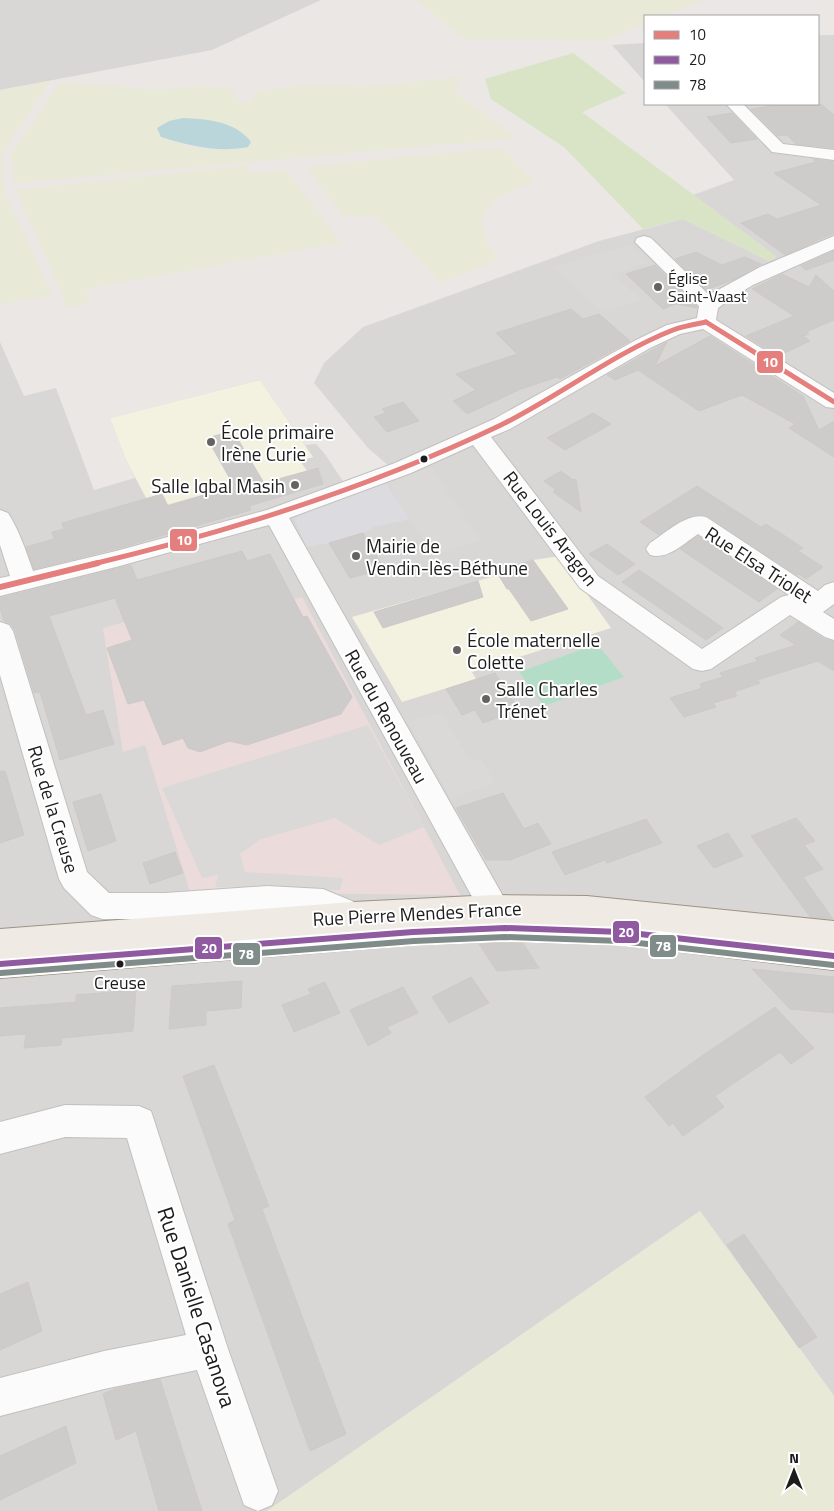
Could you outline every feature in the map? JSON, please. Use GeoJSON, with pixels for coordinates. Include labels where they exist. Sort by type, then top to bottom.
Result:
{"type":"FeatureCollection","features":[{"type":"Feature","properties":{"kind":"main road","name":"Rue Pierre Mendes France"},"geometry":{"type":"LineString","coordinates":[[0,964],[413,932],[500,918],[587,909],[834,934]]}},
{"type":"Feature","properties":{"kind":"main road","name":"Rue Pierre Mendes France"},"geometry":{"type":"LineString","coordinates":[[0,942],[353,915],[500,918],[834,956]]}},
{"type":"Feature","properties":{"kind":"street"},"geometry":{"type":"LineString","coordinates":[[735,105],[778,148],[834,155]]}},
{"type":"Feature","properties":{"kind":"street"},"geometry":{"type":"LineString","coordinates":[[644,242],[708,314],[834,402]]}},
{"type":"Feature","properties":{"kind":"street"},"geometry":{"type":"LineString","coordinates":[[0,587],[116,559],[275,515],[403,468],[502,424],[643,344],[708,314],[721,295],[790,260],[834,242]]}},
{"type":"Feature","properties":{"kind":"street","name":"Rue Louis Aragon"},"geometry":{"type":"LineString","coordinates":[[478,436],[589,582],[702,662],[790,603],[819,602],[834,632]]}},
{"type":"Feature","properties":{"kind":"street","name":"Rue du Renouveau"},"geometry":{"type":"LineString","coordinates":[[275,515],[500,918]]}},
{"type":"Feature","properties":{"kind":"street"},"geometry":{"type":"LineString","coordinates":[[0,518],[11,542],[24,581]]}},
{"type":"Feature","properties":{"kind":"street","name":"Rue Elsa Triolet"},"geometry":{"type":"LineString","coordinates":[[658,549],[698,524],[819,602]]}},
{"type":"Feature","properties":{"kind":"street","name":"Rue de la Creuse"},"geometry":{"type":"LineString","coordinates":[[0,631],[74,879],[102,906],[165,906],[267,899],[323,902],[353,915]]}},
{"type":"Feature","properties":{"kind":"street","name":"Rue Danielle Casanova"},"geometry":{"type":"LineString","coordinates":[[0,1138],[65,1121],[139,1122],[209,1349],[258,1491]]}},
{"type":"Feature","properties":{"kind":"street"},"geometry":{"type":"LineString","coordinates":[[0,1397],[104,1370],[209,1349]]}},
{"type":"Feature","properties":{"kind":"shaded area"},"geometry":{"type":"Polygon","coordinates":[[[0,0],[321,0],[212,50],[0,90],[0,0]]]}},
{"type":"Feature","properties":{"kind":"shaded area"},"geometry":{"type":"Polygon","coordinates":[[[819,35],[834,35],[834,1396],[700,1211],[267,1511],[0,1511],[0,342],[24,396],[56,388],[94,490],[135,478],[110,418],[260,380],[305,445],[316,444],[344,483],[389,466],[368,448],[314,383],[324,363],[363,327],[599,241],[683,219],[769,261],[776,257],[693,195],[734,180],[666,105],[819,105],[819,35]]]}},
{"type":"Feature","properties":{"kind":"shaded area"},"geometry":{"type":"Polygon","coordinates":[[[644,43],[644,81],[612,45],[644,43]]]}},
{"type":"Feature","properties":{"kind":"shaded area"},"geometry":{"type":"Polygon","coordinates":[[[629,245],[649,262],[613,274],[642,300],[602,312],[553,267],[629,245]]]}},
{"type":"Feature","properties":{"kind":"shaded area","name":"École primaire Irène Curie"},"geometry":{"type":"Polygon","coordinates":[[[260,380],[313,457],[300,461],[307,471],[237,491],[234,486],[152,509],[126,460],[110,418],[260,380]]]}},
{"type":"Feature","properties":{"kind":"shaded area"},"geometry":{"type":"Polygon","coordinates":[[[431,467],[481,541],[432,554],[387,483],[431,467]]]}},
{"type":"Feature","properties":{"kind":"shaded area"},"geometry":{"type":"Polygon","coordinates":[[[386,483],[410,519],[374,527],[363,533],[329,543],[306,547],[295,519],[301,514],[386,483]]]}},
{"type":"Feature","properties":{"kind":"shaded area","name":"École maternelle Colette"},"geometry":{"type":"Polygon","coordinates":[[[560,556],[611,628],[472,672],[476,679],[402,702],[352,617],[498,575],[496,571],[533,560],[560,556]]]}},
{"type":"Feature","properties":{"kind":"shaded area"},"geometry":{"type":"Polygon","coordinates":[[[246,588],[254,612],[302,597],[460,895],[190,892],[145,745],[123,752],[103,628],[246,588]]]}},
{"type":"Feature","properties":{"kind":"shaded area"},"geometry":{"type":"Polygon","coordinates":[[[441,712],[471,762],[481,758],[495,783],[451,799],[409,722],[441,712]]]}},
{"type":"Feature","properties":{"kind":"shaded area"},"geometry":{"type":"Polygon","coordinates":[[[368,725],[424,827],[379,845],[335,818],[261,839],[240,854],[245,872],[343,878],[340,890],[215,887],[218,875],[202,878],[162,788],[368,725]]]}},
{"type":"Feature","properties":{"kind":"green space"},"geometry":{"type":"Polygon","coordinates":[[[416,0],[704,0],[666,15],[644,15],[644,24],[603,41],[465,39],[416,0]]]}},
{"type":"Feature","properties":{"kind":"green space"},"geometry":{"type":"Polygon","coordinates":[[[573,53],[626,93],[582,112],[776,256],[769,261],[683,219],[643,229],[564,147],[491,99],[485,79],[573,53]]]}},
{"type":"Feature","properties":{"kind":"green space"},"geometry":{"type":"Polygon","coordinates":[[[460,77],[455,93],[517,138],[15,183],[11,153],[61,82],[160,90],[198,86],[232,89],[239,101],[251,102],[258,91],[314,84],[364,87],[460,77]],[[158,128],[161,137],[196,148],[232,150],[158,128]]]}},
{"type":"Feature","properties":{"kind":"green space"},"geometry":{"type":"Polygon","coordinates":[[[50,81],[2,154],[4,191],[52,295],[0,304],[0,90],[50,81]]]}},
{"type":"Feature","properties":{"kind":"green space"},"geometry":{"type":"Polygon","coordinates":[[[479,150],[505,150],[535,183],[509,191],[492,202],[481,217],[486,241],[499,260],[441,282],[375,216],[344,217],[306,167],[479,150]]]}},
{"type":"Feature","properties":{"kind":"green space"},"geometry":{"type":"Polygon","coordinates":[[[244,166],[251,173],[287,170],[341,243],[85,289],[89,302],[68,308],[16,190],[244,166]]]}},
{"type":"Feature","properties":{"kind":"green space"},"geometry":{"type":"Polygon","coordinates":[[[597,644],[624,677],[544,706],[519,672],[597,644]]]}},
{"type":"Feature","properties":{"kind":"green space"},"geometry":{"type":"Polygon","coordinates":[[[700,1211],[834,1396],[834,1511],[267,1511],[700,1211]]]}},
{"type":"Feature","properties":{"kind":"water"},"geometry":{"type":"Polygon","coordinates":[[[183,118],[211,120],[229,125],[251,142],[248,147],[215,149],[193,146],[161,137],[157,128],[169,121],[183,118]]]}},
{"type":"Feature","properties":{"kind":"building"},"geometry":{"type":"Polygon","coordinates":[[[821,104],[834,115],[834,148],[796,144],[787,135],[778,136],[751,109],[777,105],[821,104]]]}},
{"type":"Feature","properties":{"kind":"building"},"geometry":{"type":"Polygon","coordinates":[[[732,113],[757,139],[731,143],[707,117],[732,113]]]}},
{"type":"Feature","properties":{"kind":"building"},"geometry":{"type":"Polygon","coordinates":[[[813,159],[834,162],[834,233],[785,255],[741,223],[768,214],[777,219],[821,205],[774,173],[816,162],[813,159]]]}},
{"type":"Feature","properties":{"kind":"building"},"geometry":{"type":"Polygon","coordinates":[[[834,251],[834,260],[806,270],[801,266],[834,251]]]}},
{"type":"Feature","properties":{"kind":"building"},"geometry":{"type":"Polygon","coordinates":[[[696,252],[722,265],[745,257],[761,264],[735,279],[706,290],[675,259],[696,252]]]}},
{"type":"Feature","properties":{"kind":"building","name":"Église Saint-Vaast"},"geometry":{"type":"Polygon","coordinates":[[[655,265],[697,308],[676,304],[663,309],[626,274],[655,265]]]}},
{"type":"Feature","properties":{"kind":"building"},"geometry":{"type":"Polygon","coordinates":[[[782,274],[809,287],[816,275],[834,291],[834,320],[806,332],[809,334],[803,336],[810,341],[778,356],[746,336],[794,316],[752,289],[782,274]]]}},
{"type":"Feature","properties":{"kind":"building"},"geometry":{"type":"Polygon","coordinates":[[[571,309],[583,319],[599,314],[630,341],[560,379],[557,377],[521,389],[467,414],[453,401],[476,390],[456,374],[517,354],[496,333],[571,309]]]}},
{"type":"Feature","properties":{"kind":"building"},"geometry":{"type":"Polygon","coordinates":[[[710,336],[803,396],[819,430],[834,421],[834,457],[789,428],[795,424],[742,395],[699,411],[638,370],[615,380],[607,375],[667,342],[655,366],[710,336]]]}},
{"type":"Feature","properties":{"kind":"building"},"geometry":{"type":"Polygon","coordinates":[[[403,402],[419,421],[387,432],[374,417],[386,413],[382,409],[403,402]]]}},
{"type":"Feature","properties":{"kind":"building"},"geometry":{"type":"Polygon","coordinates":[[[593,413],[611,424],[565,450],[547,438],[593,413]]]}},
{"type":"Feature","properties":{"kind":"building"},"geometry":{"type":"Polygon","coordinates":[[[233,431],[264,483],[318,468],[323,484],[249,506],[251,510],[123,547],[34,569],[26,547],[54,539],[52,532],[64,529],[62,523],[162,494],[168,506],[234,486],[207,438],[233,431]]]}},
{"type":"Feature","properties":{"kind":"building"},"geometry":{"type":"Polygon","coordinates":[[[561,471],[573,480],[576,479],[581,512],[553,492],[556,490],[544,481],[561,471]]]}},
{"type":"Feature","properties":{"kind":"building"},"geometry":{"type":"Polygon","coordinates":[[[697,486],[761,527],[766,524],[785,536],[803,548],[798,551],[823,567],[806,579],[799,574],[797,575],[706,515],[698,514],[683,519],[659,535],[640,522],[697,486]]]}},
{"type":"Feature","properties":{"kind":"building","name":"Mairie de Vendin-lès-Béthune"},"geometry":{"type":"Polygon","coordinates":[[[363,533],[384,569],[350,578],[329,543],[363,533]]]}},
{"type":"Feature","properties":{"kind":"building"},"geometry":{"type":"Polygon","coordinates":[[[698,536],[777,589],[759,602],[680,549],[698,536]]]}},
{"type":"Feature","properties":{"kind":"building"},"geometry":{"type":"Polygon","coordinates":[[[607,544],[635,564],[618,575],[589,554],[607,544]]]}},
{"type":"Feature","properties":{"kind":"building"},"geometry":{"type":"Polygon","coordinates":[[[242,551],[247,561],[270,554],[303,617],[307,616],[352,697],[341,714],[247,745],[229,741],[200,752],[188,748],[183,738],[163,745],[144,700],[128,704],[107,648],[132,640],[115,598],[49,616],[86,715],[103,710],[114,744],[60,760],[40,692],[34,693],[15,630],[11,624],[4,621],[0,608],[0,598],[131,565],[137,580],[242,551]]]}},
{"type":"Feature","properties":{"kind":"building"},"geometry":{"type":"Polygon","coordinates":[[[533,560],[568,609],[531,621],[496,571],[533,560]]]}},
{"type":"Feature","properties":{"kind":"building"},"geometry":{"type":"Polygon","coordinates":[[[639,570],[723,628],[706,640],[622,582],[639,570]]]}},
{"type":"Feature","properties":{"kind":"building"},"geometry":{"type":"Polygon","coordinates":[[[478,581],[483,597],[383,628],[374,612],[478,581]]]}},
{"type":"Feature","properties":{"kind":"building"},"geometry":{"type":"Polygon","coordinates":[[[798,622],[824,639],[834,642],[834,671],[818,661],[757,680],[760,683],[734,692],[737,696],[713,703],[716,707],[684,717],[670,698],[702,688],[700,684],[723,677],[720,673],[758,661],[755,658],[796,645],[780,635],[798,622]]]}},
{"type":"Feature","properties":{"kind":"building","name":"Salle Charles Trénet"},"geometry":{"type":"Polygon","coordinates":[[[495,673],[519,710],[483,723],[475,710],[462,715],[446,689],[495,673]]]}},
{"type":"Feature","properties":{"kind":"building"},"geometry":{"type":"Polygon","coordinates":[[[0,771],[5,771],[24,835],[0,843],[0,771]]]}},
{"type":"Feature","properties":{"kind":"building"},"geometry":{"type":"Polygon","coordinates":[[[503,793],[524,829],[538,823],[551,844],[510,860],[486,860],[456,808],[503,793]]]}},
{"type":"Feature","properties":{"kind":"building"},"geometry":{"type":"Polygon","coordinates":[[[101,794],[116,841],[88,851],[73,802],[101,794]]]}},
{"type":"Feature","properties":{"kind":"building"},"geometry":{"type":"Polygon","coordinates":[[[796,818],[815,841],[804,845],[823,869],[803,877],[833,919],[810,917],[751,836],[796,818]]]}},
{"type":"Feature","properties":{"kind":"building"},"geometry":{"type":"Polygon","coordinates":[[[646,819],[662,843],[607,863],[605,860],[565,875],[552,852],[646,819]]]}},
{"type":"Feature","properties":{"kind":"building"},"geometry":{"type":"Polygon","coordinates":[[[728,833],[743,856],[714,868],[697,846],[728,833]]]}},
{"type":"Feature","properties":{"kind":"building"},"geometry":{"type":"Polygon","coordinates":[[[175,852],[183,873],[150,884],[143,863],[175,852]]]}},
{"type":"Feature","properties":{"kind":"building"},"geometry":{"type":"Polygon","coordinates":[[[523,943],[539,968],[497,971],[479,944],[523,943]]]}},
{"type":"Feature","properties":{"kind":"building"},"geometry":{"type":"Polygon","coordinates":[[[752,969],[834,977],[834,1013],[790,1009],[752,969]]]}},
{"type":"Feature","properties":{"kind":"building"},"geometry":{"type":"Polygon","coordinates":[[[471,977],[489,1003],[449,1023],[432,997],[471,977]]]}},
{"type":"Feature","properties":{"kind":"building"},"geometry":{"type":"Polygon","coordinates":[[[242,981],[241,1008],[206,1011],[206,1025],[169,1029],[172,986],[242,981]]]}},
{"type":"Feature","properties":{"kind":"building"},"geometry":{"type":"Polygon","coordinates":[[[325,982],[340,1013],[294,1032],[282,1005],[311,994],[308,989],[325,982]]]}},
{"type":"Feature","properties":{"kind":"building"},"geometry":{"type":"Polygon","coordinates":[[[403,987],[418,1013],[387,1027],[391,1033],[368,1046],[350,1010],[403,987]]]}},
{"type":"Feature","properties":{"kind":"building"},"geometry":{"type":"Polygon","coordinates":[[[136,990],[133,1031],[62,1038],[61,1045],[24,1048],[26,1034],[0,1036],[0,1008],[76,1002],[76,995],[136,990]]]}},
{"type":"Feature","properties":{"kind":"building"},"geometry":{"type":"Polygon","coordinates":[[[775,1007],[814,1048],[791,1064],[780,1052],[715,1096],[724,1107],[683,1136],[673,1123],[669,1126],[645,1097],[775,1007]]]}},
{"type":"Feature","properties":{"kind":"building"},"geometry":{"type":"Polygon","coordinates":[[[214,1065],[269,1206],[262,1209],[346,1434],[310,1451],[228,1224],[235,1220],[183,1076],[214,1065]]]}},
{"type":"Feature","properties":{"kind":"building"},"geometry":{"type":"Polygon","coordinates":[[[744,1234],[817,1337],[799,1348],[727,1245],[744,1234]]]}},
{"type":"Feature","properties":{"kind":"building"},"geometry":{"type":"Polygon","coordinates":[[[28,1282],[42,1331],[0,1350],[0,1294],[28,1282]]]}},
{"type":"Feature","properties":{"kind":"building"},"geometry":{"type":"Polygon","coordinates":[[[160,1379],[202,1511],[159,1511],[136,1431],[116,1440],[103,1394],[115,1389],[160,1379]]]}},
{"type":"Feature","properties":{"kind":"building"},"geometry":{"type":"Polygon","coordinates":[[[66,1426],[76,1463],[0,1500],[0,1456],[66,1426]]]}},
{"type":"Feature","properties":{"kind":"transit line","name":"10"},"geometry":{"type":"LineString","coordinates":[[706,322],[834,402]]}},
{"type":"Feature","properties":{"kind":"transit line","name":"10"},"geometry":{"type":"LineString","coordinates":[[0,587],[116,559],[275,515],[403,468],[502,424],[643,344],[674,329],[706,322]]}},
{"type":"Feature","properties":{"kind":"transit line","name":"20"},"geometry":{"type":"LineString","coordinates":[[0,964],[413,932],[505,928],[622,932],[834,956]]}},
{"type":"Feature","properties":{"kind":"transit line","name":"78"},"geometry":{"type":"LineString","coordinates":[[1,973],[414,941],[505,937],[621,941],[833,965]]}},
{"type":"Feature","properties":{"kind":"place","name":"Église Saint-Vaast"},"geometry":{"type":"Point","coordinates":[658,287]}},
{"type":"Feature","properties":{"kind":"place","name":"École primaire Irène Curie"},"geometry":{"type":"Point","coordinates":[211,442]}},
{"type":"Feature","properties":{"kind":"place","name":"Salle Iqbal Masih"},"geometry":{"type":"Point","coordinates":[295,485]}},
{"type":"Feature","properties":{"kind":"place","name":"Mairie de Vendin-lès-Béthune"},"geometry":{"type":"Point","coordinates":[356,556]}},
{"type":"Feature","properties":{"kind":"place","name":"École maternelle Colette"},"geometry":{"type":"Point","coordinates":[457,650]}},
{"type":"Feature","properties":{"kind":"place","name":"Salle Charles Trénet"},"geometry":{"type":"Point","coordinates":[486,699]}},
{"type":"Feature","properties":{"kind":"place","name":"Creuse"},"geometry":{"type":"Point","coordinates":[120,964]}}]}
